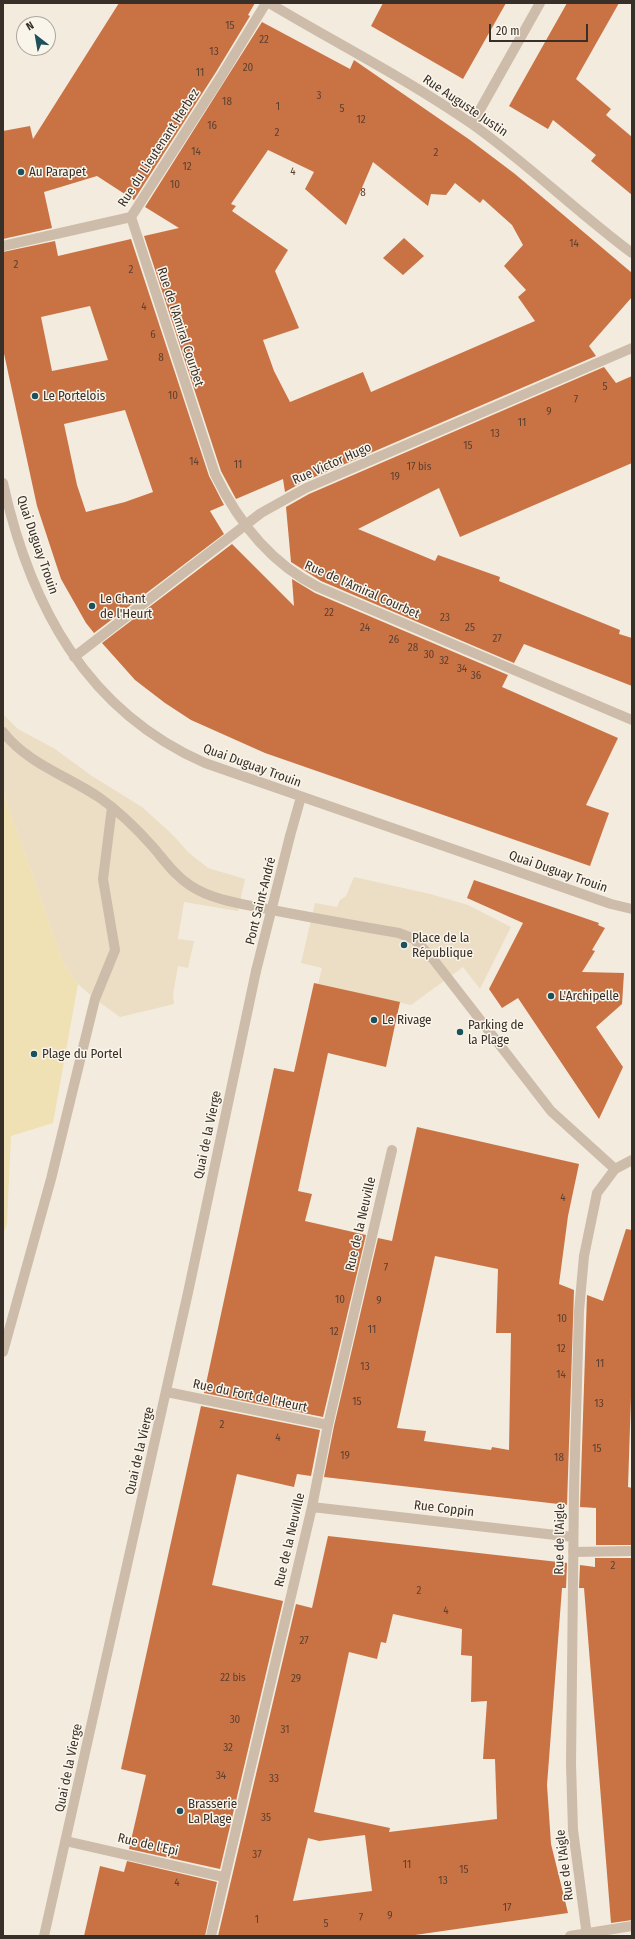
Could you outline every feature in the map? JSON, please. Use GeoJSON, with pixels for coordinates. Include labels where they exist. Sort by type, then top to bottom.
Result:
{"type":"FeatureCollection","features":[{"type":"Feature","properties":{"kind":"street","name":"Rue Auguste Justin"},"geometry":{"type":"LineString","coordinates":[[267,3],[429,96],[472,124],[514,156],[632,253]]}},
{"type":"Feature","properties":{"kind":"street","name":"Rue du Lieutenant Herbez"},"geometry":{"type":"LineString","coordinates":[[3,246],[131,217],[267,3]]}},
{"type":"Feature","properties":{"kind":"street"},"geometry":{"type":"LineString","coordinates":[[472,124],[540,3]]}},
{"type":"Feature","properties":{"kind":"street","name":"Rue de l'Amiral Courbet"},"geometry":{"type":"LineString","coordinates":[[131,217],[215,474],[224,492],[245,525],[273,558],[302,579],[632,720]]}},
{"type":"Feature","properties":{"kind":"street","name":"Rue Victor Hugo"},"geometry":{"type":"LineString","coordinates":[[74,657],[261,513],[306,488],[632,348]]}},
{"type":"Feature","properties":{"kind":"street","name":"Quai Duguay Trouin"},"geometry":{"type":"LineString","coordinates":[[3,483],[14,526],[30,574],[46,612],[74,657],[96,685],[133,721],[170,746],[205,763],[611,904],[632,909]]}},
{"type":"Feature","properties":{"kind":"street"},"geometry":{"type":"LineString","coordinates":[[3,732],[15,746],[31,758],[92,793],[112,807],[142,835],[169,867],[191,886],[204,893],[240,903],[312,918],[399,933],[407,935],[420,943],[551,1111],[615,1168]]}},
{"type":"Feature","properties":{"kind":"street","name":"Pont Saint-André"},"geometry":{"type":"LineString","coordinates":[[256,971],[301,797]]}},
{"type":"Feature","properties":{"kind":"street"},"geometry":{"type":"LineString","coordinates":[[3,1352],[51,1179],[95,999],[115,950],[103,879],[112,807]]}},
{"type":"Feature","properties":{"kind":"street","name":"Quai de la Vierge"},"geometry":{"type":"LineString","coordinates":[[44,1936],[166,1392],[256,971]]}},
{"type":"Feature","properties":{"kind":"street","name":"Rue de la Neuville"},"geometry":{"type":"LineString","coordinates":[[211,1936],[312,1507],[328,1426],[392,1150]]}},
{"type":"Feature","properties":{"kind":"street","name":"Rue de l'Aigle"},"geometry":{"type":"LineString","coordinates":[[587,1934],[576,1858],[572,1801],[573,1537],[577,1343],[584,1256],[597,1193],[615,1168],[632,1160]]}},
{"type":"Feature","properties":{"kind":"street","name":"Rue du Fort de l'Heurt"},"geometry":{"type":"LineString","coordinates":[[166,1392],[328,1426]]}},
{"type":"Feature","properties":{"kind":"street","name":"Rue Coppin"},"geometry":{"type":"LineString","coordinates":[[312,1507],[573,1537]]}},
{"type":"Feature","properties":{"kind":"street"},"geometry":{"type":"LineString","coordinates":[[573,1552],[632,1551]]}},
{"type":"Feature","properties":{"kind":"street","name":"Rue de l'Epi"},"geometry":{"type":"LineString","coordinates":[[66,1840],[224,1877]]}},
{"type":"Feature","properties":{"kind":"street"},"geometry":{"type":"LineString","coordinates":[[570,1936],[632,1926]]}},
{"type":"Feature","properties":{"kind":"sand","name":"Plage du Portel"},"geometry":{"type":"Polygon","coordinates":[[[3,791],[64,964],[78,984],[53,1123],[11,1136],[7,1224],[3,1234],[3,791]]]}},
{"type":"Feature","properties":{"kind":"shaded area"},"geometry":{"type":"Polygon","coordinates":[[[3,714],[18,729],[55,749],[92,776],[142,807],[173,835],[188,852],[208,868],[245,879],[238,911],[184,902],[178,939],[194,941],[188,968],[178,966],[173,994],[174,1004],[120,1017],[95,999],[78,984],[64,964],[3,791],[3,714]]]}},
{"type":"Feature","properties":{"kind":"shaded area","name":"Place de la République"},"geometry":{"type":"Polygon","coordinates":[[[354,877],[430,894],[468,905],[511,927],[480,989],[463,967],[411,1005],[318,984],[322,968],[301,963],[315,903],[337,907],[340,900],[346,896],[354,877]]]}},
{"type":"Feature","properties":{"kind":"building"},"geometry":{"type":"Polygon","coordinates":[[[119,3],[255,3],[248,15],[250,16],[216,72],[134,200],[97,176],[44,192],[52,228],[3,239],[3,131],[30,126],[33,139],[119,3]]]}},
{"type":"Feature","properties":{"kind":"building"},"geometry":{"type":"Polygon","coordinates":[[[383,3],[506,3],[463,79],[371,26],[383,3]]]}},
{"type":"Feature","properties":{"kind":"building"},"geometry":{"type":"Polygon","coordinates":[[[567,3],[619,3],[576,79],[611,109],[606,115],[632,137],[632,195],[591,161],[596,155],[553,120],[548,129],[509,106],[567,3]]]}},
{"type":"Feature","properties":{"kind":"building"},"geometry":{"type":"Polygon","coordinates":[[[262,22],[350,69],[354,60],[470,140],[515,174],[632,273],[632,297],[589,346],[596,356],[303,482],[285,492],[283,479],[236,499],[221,471],[144,236],[179,228],[145,207],[262,22]],[[268,150],[231,204],[236,206],[232,211],[288,250],[275,271],[299,328],[263,340],[274,371],[290,402],[363,372],[371,392],[535,321],[518,297],[526,290],[504,266],[523,245],[512,225],[483,199],[480,203],[455,183],[446,195],[431,194],[428,206],[373,162],[346,225],[305,189],[314,172],[268,150]]]}},
{"type":"Feature","properties":{"kind":"building"},"geometry":{"type":"Polygon","coordinates":[[[404,238],[424,256],[403,275],[383,258],[404,238]]]}},
{"type":"Feature","properties":{"kind":"building"},"geometry":{"type":"Polygon","coordinates":[[[131,239],[209,476],[224,505],[210,511],[224,534],[94,633],[86,623],[61,579],[37,506],[3,349],[3,252],[55,241],[58,256],[131,239]],[[90,306],[41,317],[52,371],[108,360],[90,306]],[[125,410],[64,424],[77,485],[86,512],[125,502],[153,492],[125,410]]]}},
{"type":"Feature","properties":{"kind":"building"},"geometry":{"type":"Polygon","coordinates":[[[604,367],[616,383],[632,376],[632,463],[460,537],[439,488],[358,529],[435,561],[438,555],[500,577],[499,581],[620,630],[619,634],[632,638],[632,686],[524,644],[514,663],[321,581],[291,562],[286,507],[309,494],[604,367]]]}},
{"type":"Feature","properties":{"kind":"building"},"geometry":{"type":"Polygon","coordinates":[[[232,544],[294,606],[292,579],[315,593],[508,675],[502,687],[618,738],[586,805],[609,813],[590,866],[265,753],[191,720],[165,703],[135,680],[102,643],[232,544]]]}},
{"type":"Feature","properties":{"kind":"building","name":"L'Archipelle"},"geometry":{"type":"Polygon","coordinates":[[[474,880],[599,923],[598,925],[605,928],[592,950],[595,951],[582,972],[624,973],[622,1004],[596,1027],[623,1067],[599,1119],[518,998],[502,1008],[489,989],[523,923],[467,898],[474,880]]]}},
{"type":"Feature","properties":{"kind":"building"},"geometry":{"type":"Polygon","coordinates":[[[314,983],[400,1002],[386,1067],[328,1053],[298,1191],[312,1194],[305,1221],[366,1235],[323,1417],[204,1393],[274,1068],[294,1072],[314,983]]]}},
{"type":"Feature","properties":{"kind":"building"},"geometry":{"type":"Polygon","coordinates":[[[417,1127],[579,1164],[568,1216],[559,1284],[574,1290],[567,1505],[324,1477],[334,1426],[378,1238],[392,1241],[417,1127]],[[435,1256],[397,1428],[426,1431],[424,1441],[491,1450],[492,1447],[509,1450],[511,1333],[496,1333],[498,1269],[435,1256]]]}},
{"type":"Feature","properties":{"kind":"building"},"geometry":{"type":"Polygon","coordinates":[[[626,1229],[632,1230],[632,1367],[628,1487],[632,1488],[632,1545],[596,1545],[596,1508],[580,1507],[587,1295],[603,1301],[626,1229]]]}},
{"type":"Feature","properties":{"kind":"building"},"geometry":{"type":"Polygon","coordinates":[[[201,1406],[320,1430],[311,1476],[297,1474],[294,1487],[237,1474],[212,1585],[283,1601],[220,1869],[129,1849],[146,1775],[121,1769],[201,1406]]]}},
{"type":"Feature","properties":{"kind":"building"},"geometry":{"type":"Polygon","coordinates":[[[328,1536],[567,1563],[566,1588],[562,1588],[547,1785],[551,1844],[568,1913],[408,1936],[218,1936],[296,1604],[312,1608],[328,1536]],[[393,1614],[386,1643],[381,1642],[377,1659],[349,1652],[314,1812],[390,1828],[389,1832],[497,1819],[495,1759],[483,1759],[487,1701],[471,1702],[472,1656],[461,1655],[462,1629],[393,1614]],[[365,1835],[319,1841],[308,1838],[293,1901],[372,1891],[365,1835]]]}},
{"type":"Feature","properties":{"kind":"building"},"geometry":{"type":"Polygon","coordinates":[[[595,1558],[632,1558],[632,1920],[611,1923],[584,1588],[579,1588],[580,1565],[595,1567],[595,1558]]]}},
{"type":"Feature","properties":{"kind":"building"},"geometry":{"type":"Polygon","coordinates":[[[127,1861],[217,1882],[205,1936],[84,1936],[100,1866],[124,1872],[127,1861]]]}},
{"type":"Feature","properties":{"kind":"place","name":"Au Parapet"},"geometry":{"type":"Point","coordinates":[21,172]}},
{"type":"Feature","properties":{"kind":"place","name":"Le Portelois"},"geometry":{"type":"Point","coordinates":[35,396]}},
{"type":"Feature","properties":{"kind":"place","name":"Le Chant de l'Heurt"},"geometry":{"type":"Point","coordinates":[92,606]}},
{"type":"Feature","properties":{"kind":"place","name":"Place de la République"},"geometry":{"type":"Point","coordinates":[404,945]}},
{"type":"Feature","properties":{"kind":"place","name":"L'Archipelle"},"geometry":{"type":"Point","coordinates":[551,996]}},
{"type":"Feature","properties":{"kind":"place","name":"Le Rivage"},"geometry":{"type":"Point","coordinates":[374,1020]}},
{"type":"Feature","properties":{"kind":"place","name":"Parking de la Plage"},"geometry":{"type":"Point","coordinates":[460,1032]}},
{"type":"Feature","properties":{"kind":"place","name":"Plage du Portel"},"geometry":{"type":"Point","coordinates":[34,1054]}},
{"type":"Feature","properties":{"kind":"place","name":"Brasserie La Plage"},"geometry":{"type":"Point","coordinates":[180,1811]}}]}
